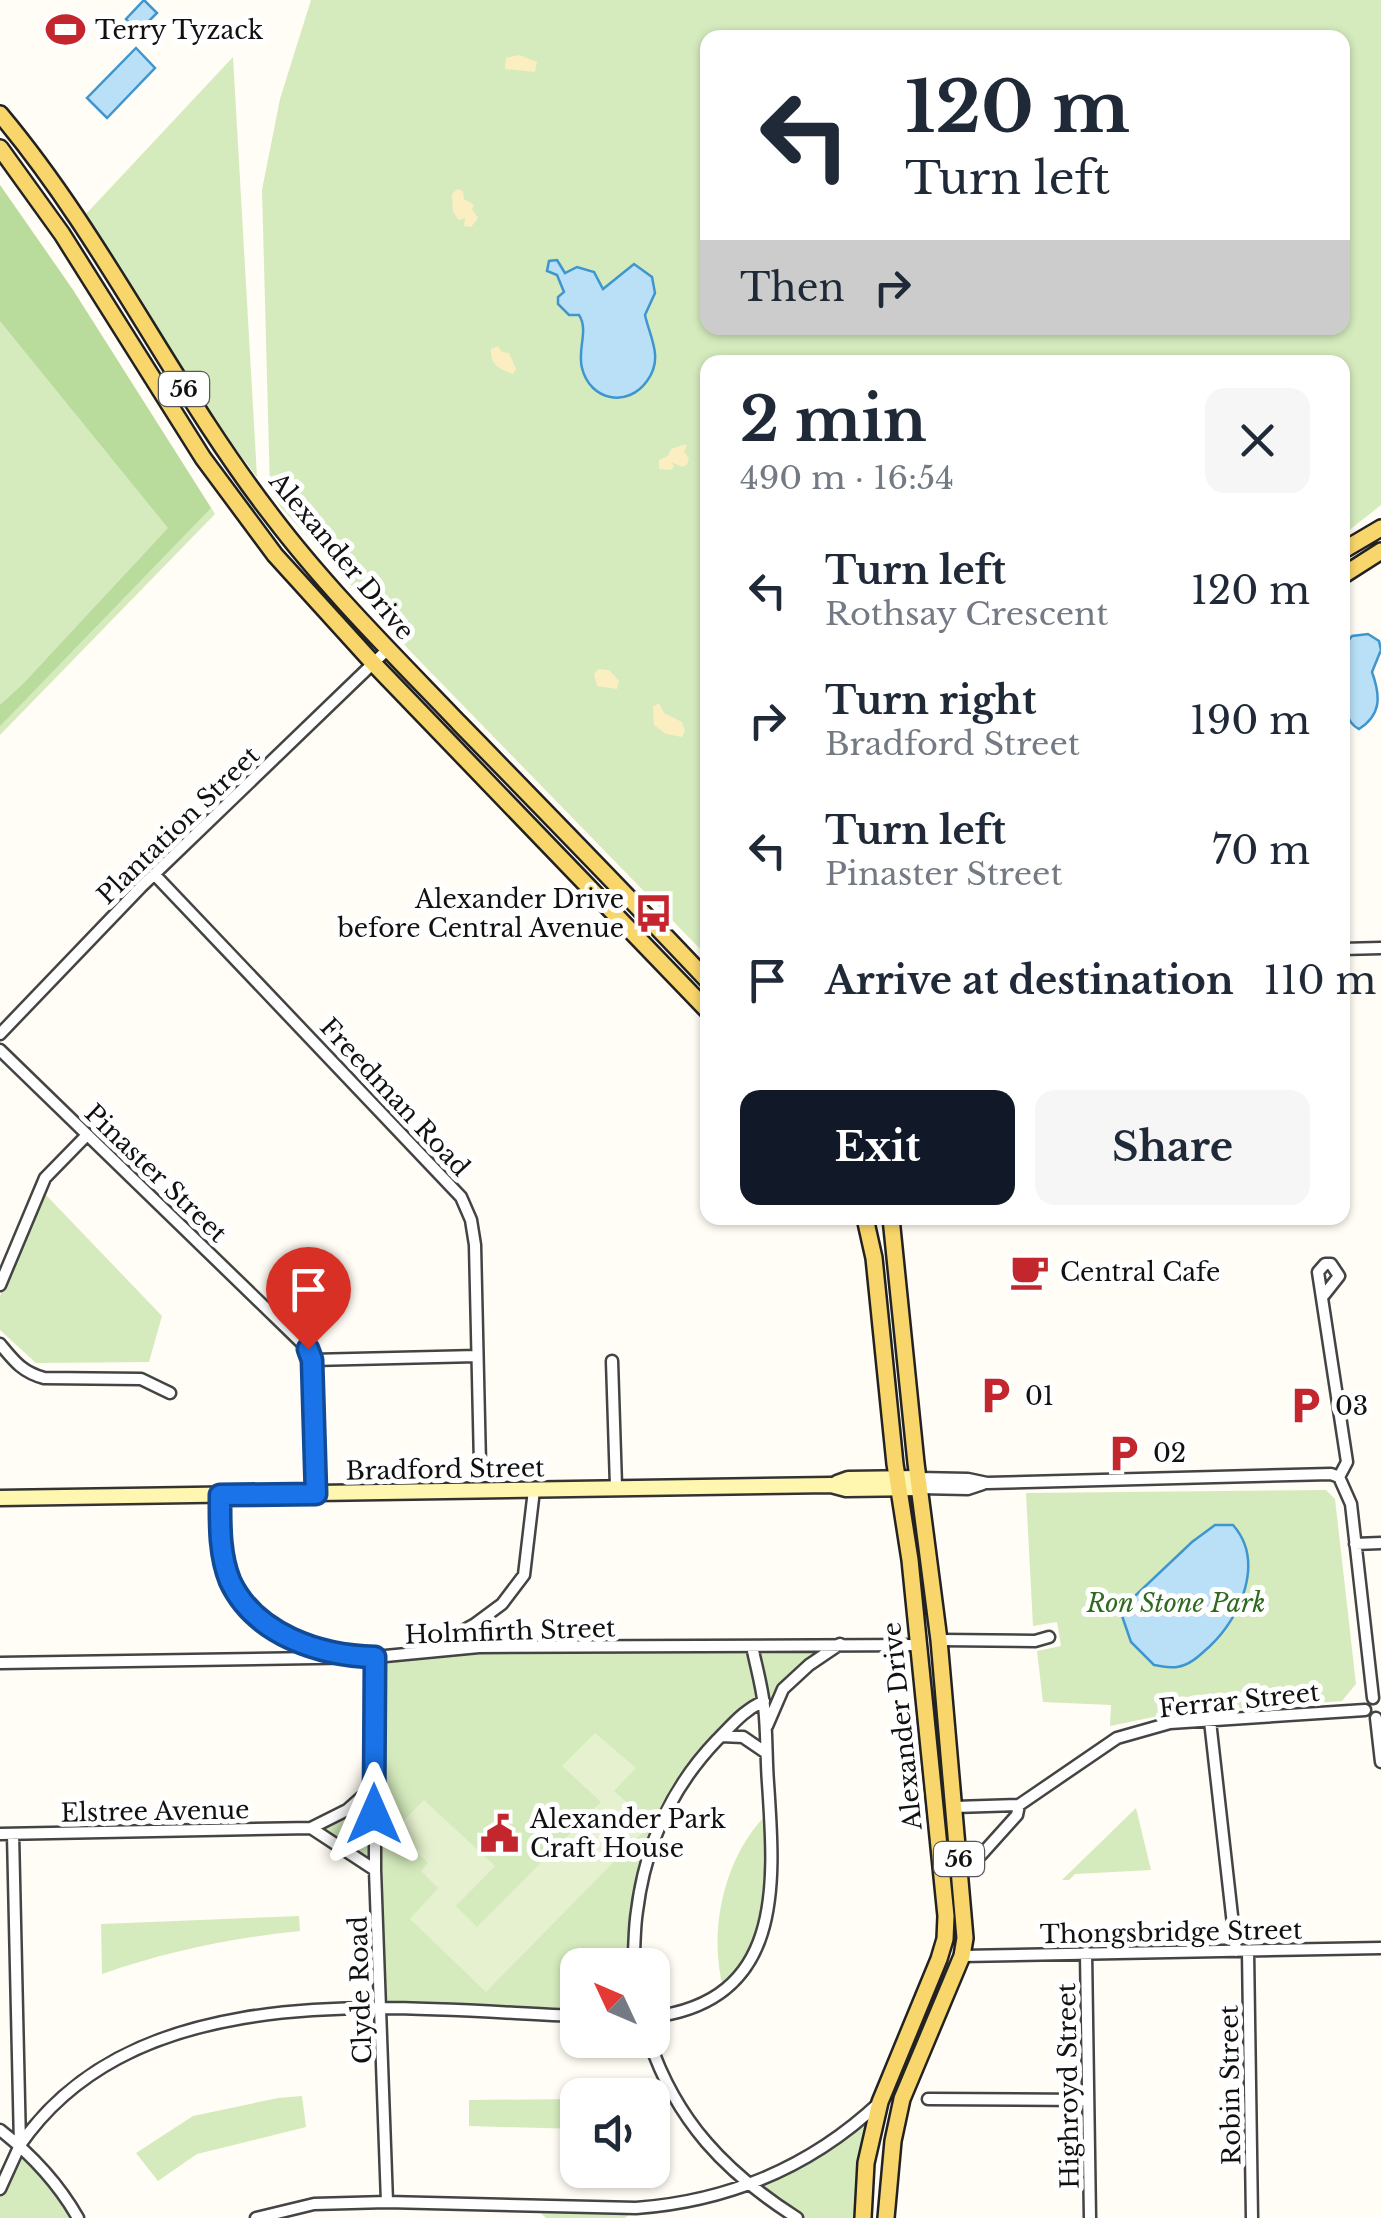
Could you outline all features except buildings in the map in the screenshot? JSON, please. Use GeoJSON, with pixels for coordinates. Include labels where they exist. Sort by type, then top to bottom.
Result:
{"type":"FeatureCollection","features":[{"type":"Feature","properties":{"kind":"main road","name":"Alexander Drive"},"geometry":{"type":"LineString","coordinates":[[0,114],[86,232],[205,422],[262,504],[388,650],[700,973]]}},
{"type":"Feature","properties":{"kind":"main road","name":"Alexander Drive"},"geometry":{"type":"LineString","coordinates":[[0,148],[62,234],[203,458],[275,554],[373,663],[700,1003]]}},
{"type":"Feature","properties":{"kind":"main road"},"geometry":{"type":"LineString","coordinates":[[1350,546],[1381,528]]}},
{"type":"Feature","properties":{"kind":"main road"},"geometry":{"type":"LineString","coordinates":[[1350,571],[1381,551]]}},
{"type":"Feature","properties":{"kind":"main road","name":"Alexander Drive"},"geometry":{"type":"LineString","coordinates":[[863,2218],[866,2163],[880,2102],[945,1939],[946,1916],[867,1225]]}},
{"type":"Feature","properties":{"kind":"main road","name":"Alexander Drive"},"geometry":{"type":"LineString","coordinates":[[886,2218],[893,2142],[902,2098],[962,1956],[965,1938],[939,1640],[892,1225]]}},
{"type":"Feature","properties":{"kind":"street","name":"Plantation Street"},"geometry":{"type":"LineString","coordinates":[[0,1034],[154,874],[388,650]]}},
{"type":"Feature","properties":{"kind":"street","name":"Freedman Road"},"geometry":{"type":"LineString","coordinates":[[154,874],[461,1197],[473,1229],[480,1464]]}},
{"type":"Feature","properties":{"kind":"street"},"geometry":{"type":"LineString","coordinates":[[1350,949],[1381,948]]}},
{"type":"Feature","properties":{"kind":"street","name":"Pinaster Street"},"geometry":{"type":"LineString","coordinates":[[0,1050],[300,1339],[312,1360]]}},
{"type":"Feature","properties":{"kind":"street"},"geometry":{"type":"LineString","coordinates":[[0,1285],[46,1178],[87,1134]]}},
{"type":"Feature","properties":{"kind":"street"},"geometry":{"type":"LineString","coordinates":[[1324,1295],[1347,1462],[1338,1478],[1349,1494],[1377,1699],[1366,1702],[1365,1710],[1369,1716],[1378,1717],[1381,1762]]}},
{"type":"Feature","properties":{"kind":"street"},"geometry":{"type":"LineString","coordinates":[[0,1344],[19,1368],[29,1374],[44,1378],[141,1378],[170,1393]]}},
{"type":"Feature","properties":{"kind":"street"},"geometry":{"type":"LineString","coordinates":[[316,1494],[312,1360],[477,1356]]}},
{"type":"Feature","properties":{"kind":"street"},"geometry":{"type":"LineString","coordinates":[[612,1362],[616,1486]]}},
{"type":"Feature","properties":{"kind":"street","name":"Bradford Street"},"geometry":{"type":"LineString","coordinates":[[0,1498],[616,1486],[831,1485],[846,1489],[898,1483],[968,1489],[987,1483],[1331,1474],[1338,1478]]}},
{"type":"Feature","properties":{"kind":"street"},"geometry":{"type":"LineString","coordinates":[[425,1651],[475,1624],[502,1604],[524,1575],[534,1490]]}},
{"type":"Feature","properties":{"kind":"street"},"geometry":{"type":"LineString","coordinates":[[220,1495],[220,1530],[231,1582],[247,1606],[278,1634],[340,1656]]}},
{"type":"Feature","properties":{"kind":"street"},"geometry":{"type":"LineString","coordinates":[[1354,1544],[1381,1543]]}},
{"type":"Feature","properties":{"kind":"street"},"geometry":{"type":"LineString","coordinates":[[475,1624],[479,1648]]}},
{"type":"Feature","properties":{"kind":"street"},"geometry":{"type":"LineString","coordinates":[[275,1658],[278,1634]]}},
{"type":"Feature","properties":{"kind":"street"},"geometry":{"type":"LineString","coordinates":[[939,1640],[1050,1638]]}},
{"type":"Feature","properties":{"kind":"street"},"geometry":{"type":"LineString","coordinates":[[766,1726],[783,1688],[842,1644]]}},
{"type":"Feature","properties":{"kind":"street","name":"Holmfirth Street"},"geometry":{"type":"LineString","coordinates":[[0,1664],[375,1657],[479,1648],[918,1644]]}},
{"type":"Feature","properties":{"kind":"street"},"geometry":{"type":"LineString","coordinates":[[670,2015],[684,2013],[724,1991],[743,1971],[765,1932],[774,1858],[764,1701],[752,1646]]}},
{"type":"Feature","properties":{"kind":"street","name":"Clyde Road"},"geometry":{"type":"LineString","coordinates":[[375,1657],[375,1870],[387,2202]]}},
{"type":"Feature","properties":{"kind":"street"},"geometry":{"type":"LineString","coordinates":[[634,1948],[636,1911],[647,1861],[680,1785],[746,1709],[764,1701]]}},
{"type":"Feature","properties":{"kind":"street","name":"Ferrar Street"},"geometry":{"type":"LineString","coordinates":[[982,1856],[1017,1815],[1019,1805],[1117,1738],[1170,1723],[1365,1710]]}},
{"type":"Feature","properties":{"kind":"street","name":"Robin Street"},"geometry":{"type":"LineString","coordinates":[[1210,1722],[1242,1951],[1252,2218]]}},
{"type":"Feature","properties":{"kind":"street"},"geometry":{"type":"LineString","coordinates":[[721,1736],[743,1737],[765,1752]]}},
{"type":"Feature","properties":{"kind":"street","name":"Elstree Avenue"},"geometry":{"type":"LineString","coordinates":[[0,1834],[311,1828],[347,1810],[374,1786]]}},
{"type":"Feature","properties":{"kind":"street"},"geometry":{"type":"LineString","coordinates":[[955,1807],[1019,1805]]}},
{"type":"Feature","properties":{"kind":"street"},"geometry":{"type":"LineString","coordinates":[[311,1828],[375,1870]]}},
{"type":"Feature","properties":{"kind":"street"},"geometry":{"type":"LineString","coordinates":[[13,1834],[20,2145]]}},
{"type":"Feature","properties":{"kind":"street","name":"Thongsbridge Street"},"geometry":{"type":"LineString","coordinates":[[962,1956],[1381,1948]]}},
{"type":"Feature","properties":{"kind":"street","name":"Highroyd Street"},"geometry":{"type":"LineString","coordinates":[[1086,1954],[1090,2218]]}},
{"type":"Feature","properties":{"kind":"street"},"geometry":{"type":"LineString","coordinates":[[0,2189],[34,2124],[70,2091],[163,2036],[275,2013],[381,2009],[560,2015]]}},
{"type":"Feature","properties":{"kind":"street"},"geometry":{"type":"LineString","coordinates":[[655,2058],[662,2080],[685,2116],[749,2186],[798,2218]]}},
{"type":"Feature","properties":{"kind":"street"},"geometry":{"type":"LineString","coordinates":[[928,2099],[1088,2100]]}},
{"type":"Feature","properties":{"kind":"street"},"geometry":{"type":"LineString","coordinates":[[256,2218],[314,2204],[636,2208],[713,2198],[803,2160],[860,2121],[880,2102]]}},
{"type":"Feature","properties":{"kind":"street"},"geometry":{"type":"LineString","coordinates":[[0,2130],[20,2145],[60,2188],[78,2218]]}},
{"type":"Feature","properties":{"kind":"street"},"geometry":{"type":"LineString","coordinates":[[535,2208],[546,2218]]}},
{"type":"Feature","properties":{"kind":"street"},"geometry":{"type":"LineString","coordinates":[[624,2218],[636,2208]]}},
{"type":"Feature","properties":{"kind":"green space"},"geometry":{"type":"Polygon","coordinates":[[[311,0],[1381,0],[1381,505],[1350,529],[1350,355],[700,355],[700,949],[411,652],[280,506],[270,489],[262,190],[280,99],[311,0]]]}},
{"type":"Feature","properties":{"kind":"green space"},"geometry":{"type":"Polygon","coordinates":[[[233,57],[257,477],[213,419],[86,214],[233,57]]]}},
{"type":"Feature","properties":{"kind":"green space"},"geometry":{"type":"Polygon","coordinates":[[[0,185],[73,290],[215,514],[0,735],[0,185]]]}},
{"type":"Feature","properties":{"kind":"green space"},"geometry":{"type":"Polygon","coordinates":[[[0,185],[73,290],[211,508],[0,726],[0,705],[168,528],[0,321],[0,185]]]}},
{"type":"Feature","properties":{"kind":"green space"},"geometry":{"type":"Polygon","coordinates":[[[45,1194],[162,1316],[149,1362],[36,1363],[0,1330],[0,1296],[45,1194]]]}},
{"type":"Feature","properties":{"kind":"green space","name":"Ron Stone Park"},"geometry":{"type":"Polygon","coordinates":[[[1326,1490],[1335,1499],[1356,1684],[1342,1701],[1168,1714],[1110,1726],[1111,1705],[1043,1702],[1037,1651],[1061,1646],[1057,1622],[1033,1626],[1026,1493],[1326,1490]]]}},
{"type":"Feature","properties":{"kind":"green space"},"geometry":{"type":"Polygon","coordinates":[[[841,1644],[783,1688],[766,1727],[764,1701],[746,1709],[681,1785],[647,1861],[634,1948],[560,1948],[560,2015],[381,2009],[375,1870],[311,1828],[374,1786],[375,1657],[425,1651],[841,1644]]]}},
{"type":"Feature","properties":{"kind":"green space"},"geometry":{"type":"Polygon","coordinates":[[[595,1733],[636,1768],[614,1791],[651,1824],[486,1992],[410,1919],[438,1888],[421,1871],[428,1863],[394,1830],[424,1800],[495,1866],[456,1906],[477,1927],[601,1802],[562,1766],[595,1733]]]}},
{"type":"Feature","properties":{"kind":"green space"},"geometry":{"type":"Polygon","coordinates":[[[1136,1808],[1151,1870],[1075,1874],[1062,1880],[1136,1808]]]}},
{"type":"Feature","properties":{"kind":"green space"},"geometry":{"type":"Polygon","coordinates":[[[770,1811],[765,1932],[724,1991],[718,1944],[723,1895],[741,1849],[770,1811]]]}},
{"type":"Feature","properties":{"kind":"green space"},"geometry":{"type":"Polygon","coordinates":[[[299,1916],[300,1931],[200,1947],[102,1974],[101,1924],[299,1916]]]}},
{"type":"Feature","properties":{"kind":"green space"},"geometry":{"type":"Polygon","coordinates":[[[302,2096],[306,2127],[197,2154],[158,2181],[136,2153],[193,2116],[302,2096]]]}},
{"type":"Feature","properties":{"kind":"green space"},"geometry":{"type":"Polygon","coordinates":[[[560,2099],[560,2129],[469,2126],[469,2100],[560,2099]]]}},
{"type":"Feature","properties":{"kind":"green space"},"geometry":{"type":"Polygon","coordinates":[[[880,2102],[858,2218],[797,2218],[749,2186],[803,2160],[880,2102]]]}},
{"type":"Feature","properties":{"kind":"green space"},"geometry":{"type":"Polygon","coordinates":[[[20,2145],[78,2218],[0,2218],[0,2189],[20,2145]]]}},
{"type":"Feature","properties":{"kind":"green space"},"geometry":{"type":"Polygon","coordinates":[[[535,2207],[636,2208],[625,2218],[546,2218],[535,2207]]]}},
{"type":"Feature","properties":{"kind":"sand"},"geometry":{"type":"Polygon","coordinates":[[[519,55],[537,62],[535,72],[505,69],[506,58],[519,55]]]}},
{"type":"Feature","properties":{"kind":"sand"},"geometry":{"type":"Polygon","coordinates":[[[457,189],[474,205],[472,209],[478,218],[471,227],[464,226],[465,218],[459,220],[453,212],[452,194],[457,189]]]}},
{"type":"Feature","properties":{"kind":"sand"},"geometry":{"type":"Polygon","coordinates":[[[498,346],[509,353],[516,369],[513,374],[494,363],[491,349],[498,346]]]}},
{"type":"Feature","properties":{"kind":"sand"},"geometry":{"type":"Polygon","coordinates":[[[687,445],[687,465],[671,462],[671,470],[659,469],[659,460],[687,445]]]}},
{"type":"Feature","properties":{"kind":"sand"},"geometry":{"type":"Polygon","coordinates":[[[598,669],[609,670],[619,681],[617,689],[597,686],[594,674],[598,669]]]}},
{"type":"Feature","properties":{"kind":"sand"},"geometry":{"type":"Polygon","coordinates":[[[659,703],[664,713],[682,722],[682,737],[666,734],[654,725],[653,707],[659,703]]]}},
{"type":"Feature","properties":{"kind":"water"},"geometry":{"type":"Polygon","coordinates":[[[144,0],[157,13],[138,32],[126,19],[144,0]]]}},
{"type":"Feature","properties":{"kind":"water"},"geometry":{"type":"Polygon","coordinates":[[[136,48],[155,68],[107,118],[87,98],[136,48]]]}},
{"type":"Feature","properties":{"kind":"water"},"geometry":{"type":"Polygon","coordinates":[[[557,260],[565,273],[577,267],[594,272],[603,289],[634,264],[652,277],[655,293],[645,315],[655,364],[639,390],[610,397],[586,379],[581,361],[582,321],[579,315],[569,315],[558,304],[558,297],[564,292],[557,275],[547,271],[549,261],[557,260]]]}},
{"type":"Feature","properties":{"kind":"water"},"geometry":{"type":"Polygon","coordinates":[[[1368,634],[1379,641],[1381,650],[1372,672],[1377,705],[1372,718],[1359,729],[1350,721],[1352,636],[1368,634]]]}},
{"type":"Feature","properties":{"kind":"water"},"geometry":{"type":"Polygon","coordinates":[[[1215,1525],[1233,1525],[1247,1555],[1248,1571],[1239,1604],[1221,1634],[1195,1659],[1177,1667],[1154,1665],[1131,1642],[1120,1610],[1215,1525]]]}},
{"type":"Feature","properties":{"kind":"place","name":"Terry Tyzack"},"geometry":{"type":"Point","coordinates":[65,30]}},
{"type":"Feature","properties":{"kind":"place","name":"Alexander Drive before Central Avenue"},"geometry":{"type":"Point","coordinates":[654,913]}},
{"type":"Feature","properties":{"kind":"place","name":"Central Cafe"},"geometry":{"type":"Point","coordinates":[1030,1272]}},
{"type":"Feature","properties":{"kind":"place","name":"01"},"geometry":{"type":"Point","coordinates":[995,1396]}},
{"type":"Feature","properties":{"kind":"place","name":"03"},"geometry":{"type":"Point","coordinates":[1305,1406]}},
{"type":"Feature","properties":{"kind":"place","name":"02"},"geometry":{"type":"Point","coordinates":[1123,1453]}},
{"type":"Feature","properties":{"kind":"place","name":"Alexander Park Craft House"},"geometry":{"type":"Point","coordinates":[500,1833]}},
{"type":"Feature","properties":{"kind":"route"},"geometry":{"type":"LineString","coordinates":[[308,1349],[312,1360],[316,1494],[220,1495],[220,1530],[231,1582],[247,1606],[278,1634],[340,1656],[375,1657],[374,1814]]}}]}
